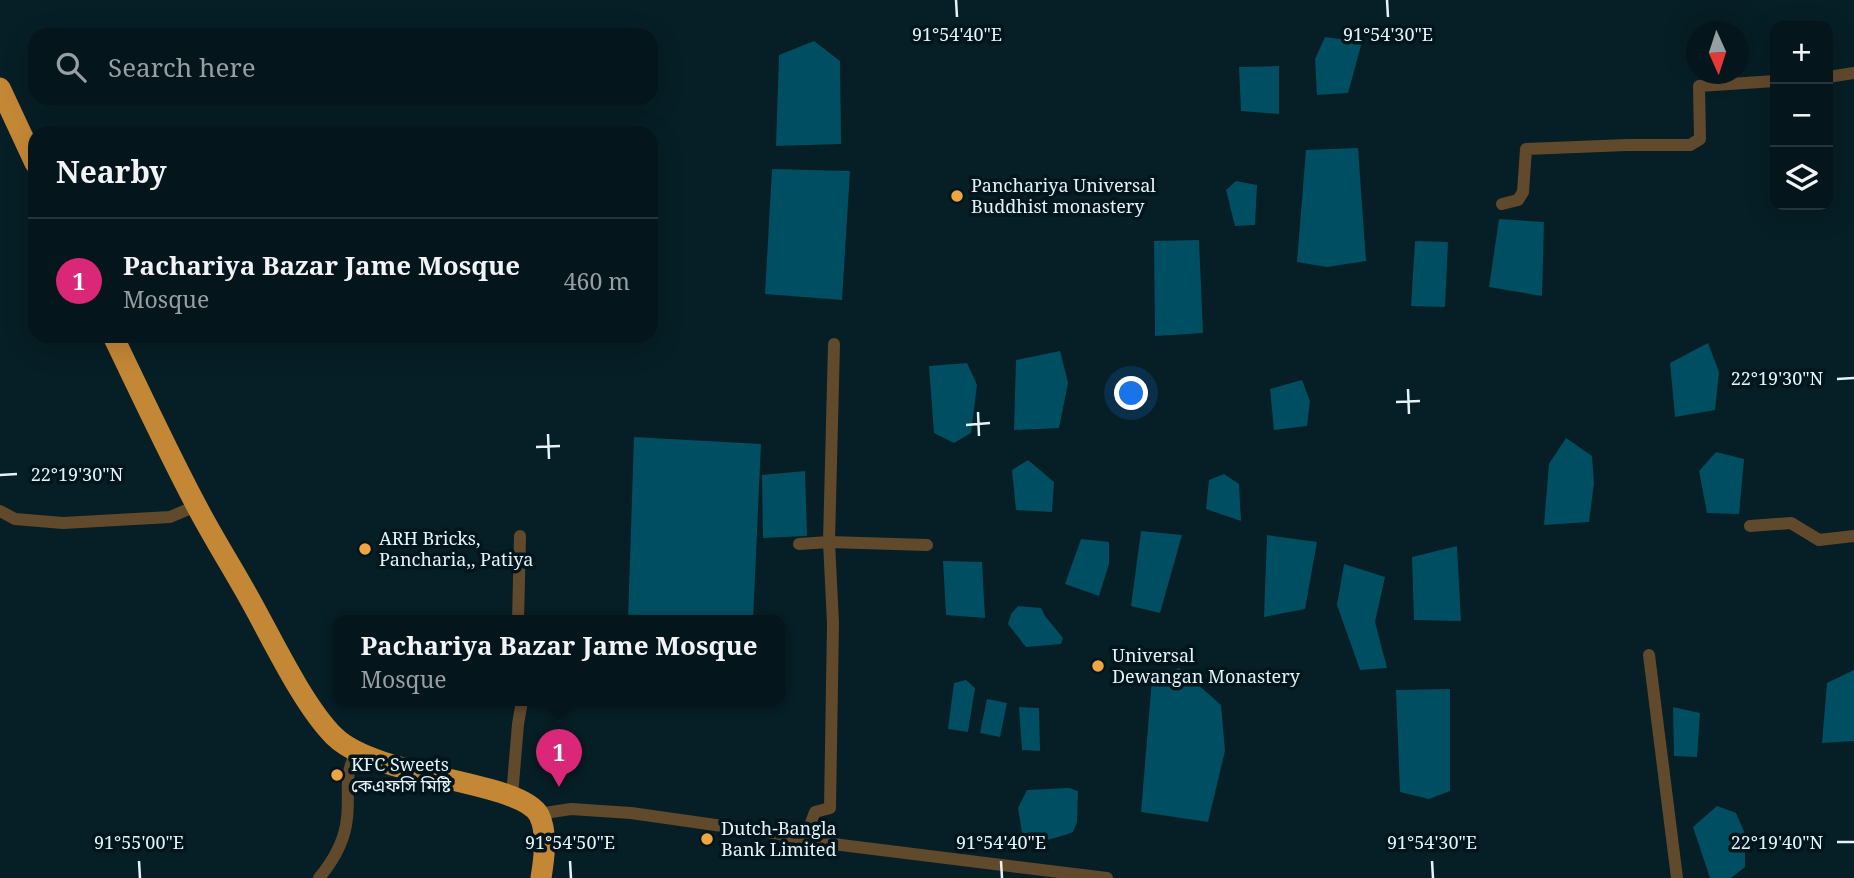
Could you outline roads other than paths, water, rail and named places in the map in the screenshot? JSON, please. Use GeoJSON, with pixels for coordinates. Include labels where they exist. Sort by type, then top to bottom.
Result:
{"type":"FeatureCollection","features":[{"type":"Feature","properties":{"kind":"highway"},"geometry":{"type":"LineString","coordinates":[[0,88],[28,148]]}},
{"type":"Feature","properties":{"kind":"highway"},"geometry":{"type":"LineString","coordinates":[[116,343],[196,506],[313,708],[333,736],[356,753],[395,767],[512,796],[530,804],[543,826],[541,878]]}},
{"type":"Feature","properties":{"kind":"street"},"geometry":{"type":"LineString","coordinates":[[1833,76],[1854,74]]}},
{"type":"Feature","properties":{"kind":"street"},"geometry":{"type":"LineString","coordinates":[[1502,204],[1518,200],[1523,192],[1526,149],[1690,145],[1700,139],[1699,86],[1770,81]]}},
{"type":"Feature","properties":{"kind":"street"},"geometry":{"type":"LineString","coordinates":[[805,839],[815,812],[830,808],[830,542],[834,344]]}},
{"type":"Feature","properties":{"kind":"street"},"geometry":{"type":"LineString","coordinates":[[0,511],[15,519],[63,523],[170,517],[196,506]]}},
{"type":"Feature","properties":{"kind":"street"},"geometry":{"type":"LineString","coordinates":[[1750,526],[1791,523],[1818,540],[1854,536]]}},
{"type":"Feature","properties":{"kind":"street"},"geometry":{"type":"LineString","coordinates":[[517,615],[520,536]]}},
{"type":"Feature","properties":{"kind":"street"},"geometry":{"type":"LineString","coordinates":[[799,544],[830,542],[927,545]]}},
{"type":"Feature","properties":{"kind":"street"},"geometry":{"type":"LineString","coordinates":[[1649,655],[1677,878]]}},
{"type":"Feature","properties":{"kind":"street"},"geometry":{"type":"LineString","coordinates":[[516,706],[518,724]]}},
{"type":"Feature","properties":{"kind":"street"},"geometry":{"type":"LineString","coordinates":[[512,796],[521,706]]}},
{"type":"Feature","properties":{"kind":"street"},"geometry":{"type":"LineString","coordinates":[[319,878],[342,843],[348,817],[349,766],[356,753]]}},
{"type":"Feature","properties":{"kind":"street"},"geometry":{"type":"LineString","coordinates":[[538,814],[570,809],[631,813],[805,839],[1107,878]]}},
{"type":"Feature","properties":{"kind":"water"},"geometry":{"type":"Polygon","coordinates":[[[1325,37],[1362,42],[1348,93],[1317,95],[1315,59],[1325,37]]]}},
{"type":"Feature","properties":{"kind":"water"},"geometry":{"type":"Polygon","coordinates":[[[814,41],[840,61],[841,144],[776,146],[779,55],[814,41]]]}},
{"type":"Feature","properties":{"kind":"water"},"geometry":{"type":"Polygon","coordinates":[[[1279,66],[1279,114],[1241,111],[1239,67],[1279,66]]]}},
{"type":"Feature","properties":{"kind":"water"},"geometry":{"type":"Polygon","coordinates":[[[1358,148],[1366,261],[1327,267],[1297,262],[1306,150],[1358,148]]]}},
{"type":"Feature","properties":{"kind":"water"},"geometry":{"type":"Polygon","coordinates":[[[772,169],[850,171],[842,300],[765,294],[772,169]]]}},
{"type":"Feature","properties":{"kind":"water"},"geometry":{"type":"Polygon","coordinates":[[[1236,181],[1257,185],[1255,225],[1235,226],[1226,190],[1236,181]]]}},
{"type":"Feature","properties":{"kind":"water"},"geometry":{"type":"Polygon","coordinates":[[[1499,219],[1544,222],[1542,296],[1489,287],[1499,219]]]}},
{"type":"Feature","properties":{"kind":"water"},"geometry":{"type":"Polygon","coordinates":[[[1199,240],[1203,333],[1155,336],[1154,241],[1199,240]]]}},
{"type":"Feature","properties":{"kind":"water"},"geometry":{"type":"Polygon","coordinates":[[[1415,241],[1448,242],[1445,307],[1411,306],[1415,241]]]}},
{"type":"Feature","properties":{"kind":"water"},"geometry":{"type":"Polygon","coordinates":[[[1708,343],[1719,372],[1715,410],[1675,417],[1670,363],[1708,343]]]}},
{"type":"Feature","properties":{"kind":"water"},"geometry":{"type":"Polygon","coordinates":[[[1060,351],[1068,383],[1059,428],[1014,430],[1016,360],[1060,351]]]}},
{"type":"Feature","properties":{"kind":"water"},"geometry":{"type":"Polygon","coordinates":[[[967,363],[977,385],[971,433],[954,443],[934,433],[929,366],[967,363]]]}},
{"type":"Feature","properties":{"kind":"water"},"geometry":{"type":"Polygon","coordinates":[[[1302,380],[1310,401],[1307,426],[1274,430],[1270,389],[1302,380]]]}},
{"type":"Feature","properties":{"kind":"water"},"geometry":{"type":"Polygon","coordinates":[[[634,437],[761,444],[753,615],[628,615],[634,437]]]}},
{"type":"Feature","properties":{"kind":"water"},"geometry":{"type":"Polygon","coordinates":[[[1566,438],[1592,456],[1594,483],[1589,522],[1544,525],[1549,464],[1566,438]]]}},
{"type":"Feature","properties":{"kind":"water"},"geometry":{"type":"Polygon","coordinates":[[[1716,452],[1744,459],[1739,514],[1707,513],[1699,471],[1716,452]]]}},
{"type":"Feature","properties":{"kind":"water"},"geometry":{"type":"Polygon","coordinates":[[[1028,460],[1054,482],[1052,512],[1016,510],[1012,470],[1028,460]]]}},
{"type":"Feature","properties":{"kind":"water"},"geometry":{"type":"Polygon","coordinates":[[[805,471],[807,536],[763,538],[762,475],[805,471]]]}},
{"type":"Feature","properties":{"kind":"water"},"geometry":{"type":"Polygon","coordinates":[[[1224,474],[1239,484],[1241,521],[1206,509],[1209,480],[1224,474]]]}},
{"type":"Feature","properties":{"kind":"water"},"geometry":{"type":"Polygon","coordinates":[[[1141,531],[1182,535],[1160,613],[1131,606],[1141,531]]]}},
{"type":"Feature","properties":{"kind":"water"},"geometry":{"type":"Polygon","coordinates":[[[1267,535],[1317,542],[1305,609],[1264,617],[1267,535]]]}},
{"type":"Feature","properties":{"kind":"water"},"geometry":{"type":"Polygon","coordinates":[[[1081,539],[1109,542],[1109,564],[1099,596],[1065,584],[1081,539]]]}},
{"type":"Feature","properties":{"kind":"water"},"geometry":{"type":"Polygon","coordinates":[[[1457,546],[1461,621],[1414,620],[1412,557],[1457,546]]]}},
{"type":"Feature","properties":{"kind":"water"},"geometry":{"type":"Polygon","coordinates":[[[943,561],[982,562],[985,618],[946,615],[943,561]]]}},
{"type":"Feature","properties":{"kind":"water"},"geometry":{"type":"Polygon","coordinates":[[[1344,564],[1385,577],[1375,622],[1387,668],[1360,670],[1337,605],[1344,564]]]}},
{"type":"Feature","properties":{"kind":"water"},"geometry":{"type":"Polygon","coordinates":[[[1018,606],[1041,608],[1063,638],[1061,644],[1026,647],[1008,624],[1011,614],[1018,606]]]}},
{"type":"Feature","properties":{"kind":"water"},"geometry":{"type":"Polygon","coordinates":[[[1179,668],[1221,705],[1225,751],[1208,822],[1141,812],[1152,679],[1179,668]]]}},
{"type":"Feature","properties":{"kind":"water"},"geometry":{"type":"Polygon","coordinates":[[[1854,670],[1854,741],[1822,743],[1827,683],[1854,670]]]}},
{"type":"Feature","properties":{"kind":"water"},"geometry":{"type":"Polygon","coordinates":[[[966,680],[975,688],[968,732],[948,729],[954,683],[966,680]]]}},
{"type":"Feature","properties":{"kind":"water"},"geometry":{"type":"Polygon","coordinates":[[[1450,689],[1450,791],[1429,799],[1400,792],[1396,690],[1450,689]]]}},
{"type":"Feature","properties":{"kind":"water"},"geometry":{"type":"Polygon","coordinates":[[[987,699],[1007,703],[1000,737],[980,733],[987,699]]]}},
{"type":"Feature","properties":{"kind":"water"},"geometry":{"type":"Polygon","coordinates":[[[1019,707],[1039,708],[1040,751],[1022,750],[1019,707]]]}},
{"type":"Feature","properties":{"kind":"water"},"geometry":{"type":"Polygon","coordinates":[[[1673,707],[1700,713],[1697,757],[1674,756],[1673,707]]]}},
{"type":"Feature","properties":{"kind":"water"},"geometry":{"type":"Polygon","coordinates":[[[1069,788],[1078,791],[1077,822],[1073,832],[1042,841],[1023,839],[1018,808],[1027,790],[1069,788]]]}},
{"type":"Feature","properties":{"kind":"water"},"geometry":{"type":"Polygon","coordinates":[[[1717,806],[1736,813],[1745,834],[1745,867],[1731,878],[1710,878],[1693,827],[1717,806]]]}},
{"type":"Feature","properties":{"kind":"place","name":"Panchariya Universal Buddhist monastery"},"geometry":{"type":"Point","coordinates":[957,196]}},
{"type":"Feature","properties":{"kind":"place","name":"ARH Bricks, Pancharia,, Patiya"},"geometry":{"type":"Point","coordinates":[365,549]}},
{"type":"Feature","properties":{"kind":"place","name":"Universal Dewangan Monastery"},"geometry":{"type":"Point","coordinates":[1098,666]}},
{"type":"Feature","properties":{"kind":"place","name":"KFC Sweets কেএফসি মিষ্টি"},"geometry":{"type":"Point","coordinates":[337,775]}},
{"type":"Feature","properties":{"kind":"place","name":"Pachariya Bazar Jame Mosque"},"geometry":{"type":"Point","coordinates":[559,787]}},
{"type":"Feature","properties":{"kind":"place","name":"Dutch-Bangla Bank Limited"},"geometry":{"type":"Point","coordinates":[707,839]}}]}
